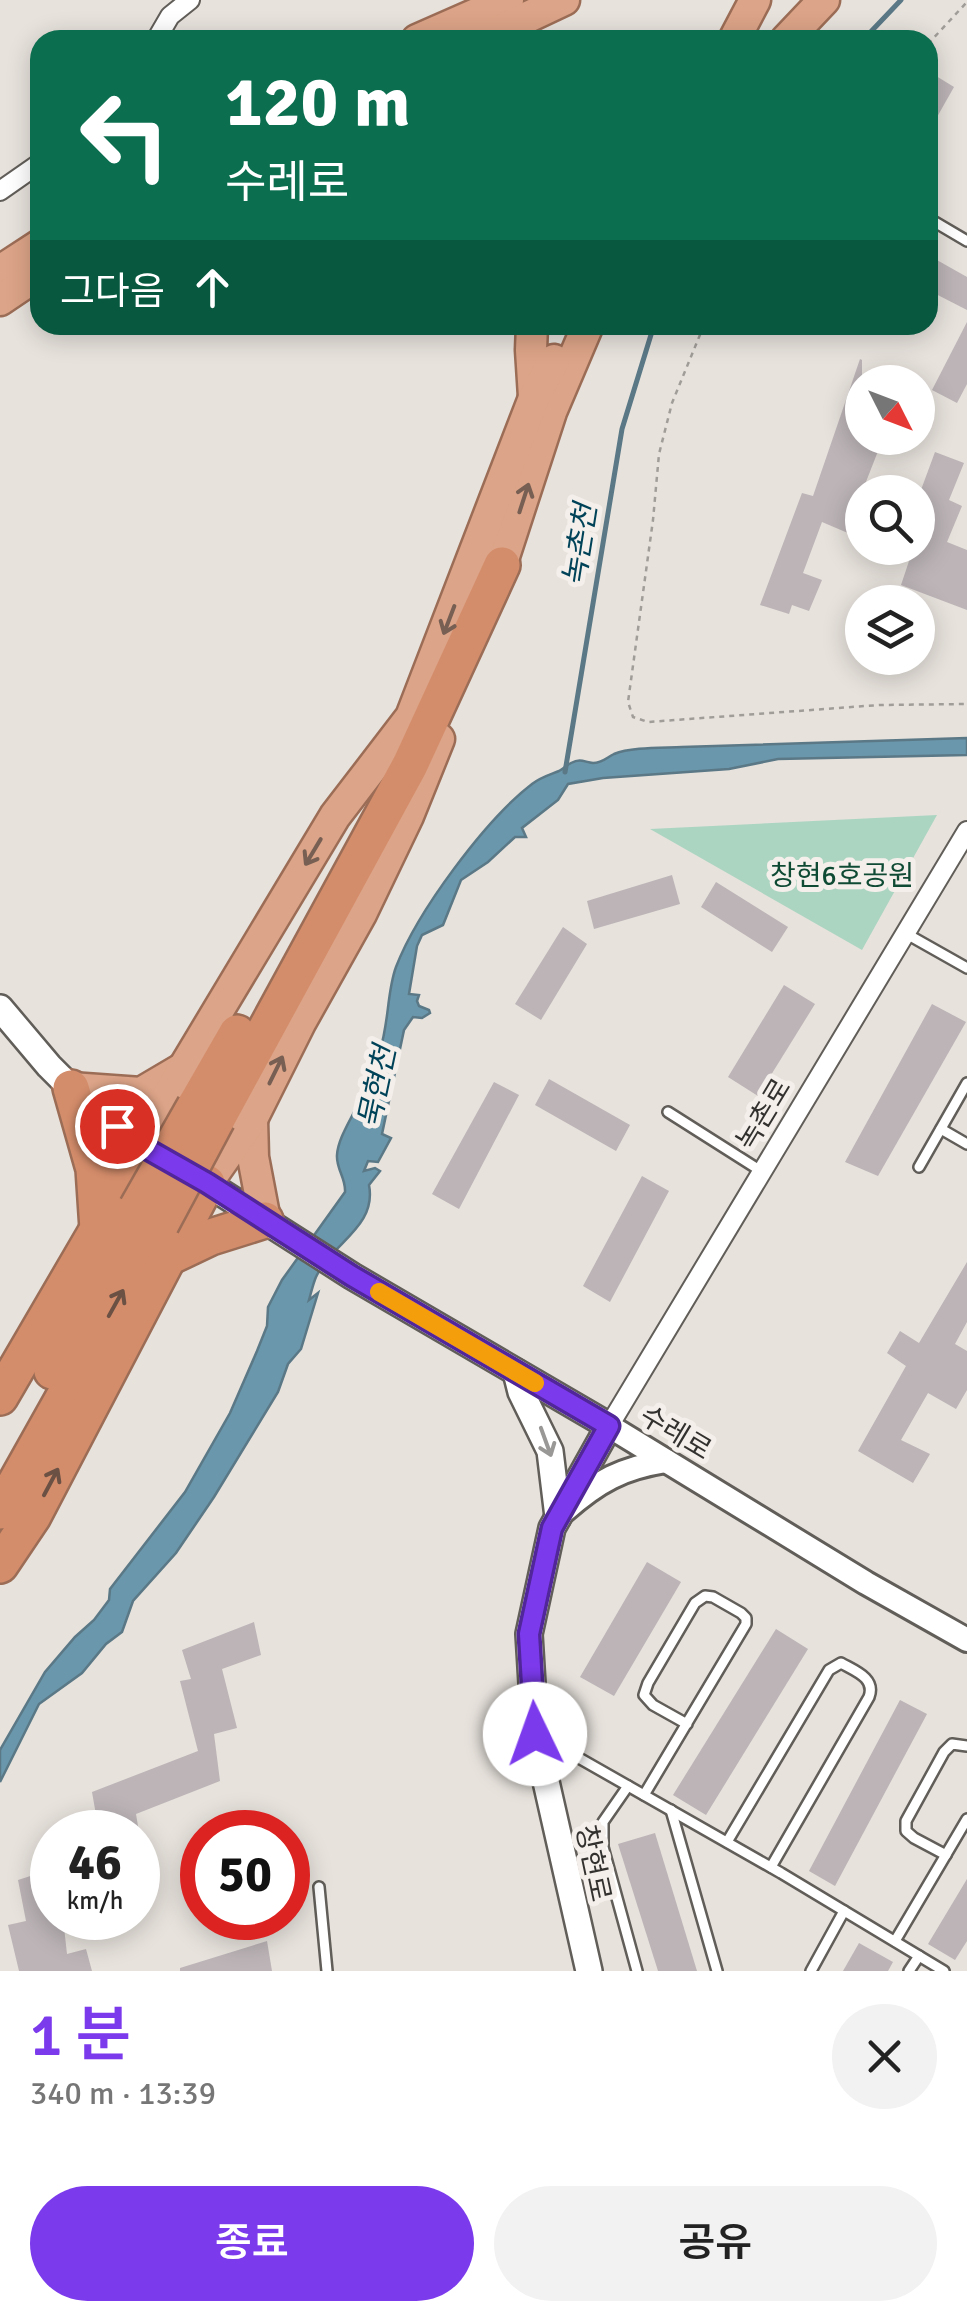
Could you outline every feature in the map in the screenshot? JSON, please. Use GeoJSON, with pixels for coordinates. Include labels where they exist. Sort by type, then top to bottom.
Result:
{"type":"FeatureCollection","features":[{"type":"Feature","properties":{"kind":"highway"},"geometry":{"type":"LineString","coordinates":[[440,30],[508,0]]}},
{"type":"Feature","properties":{"kind":"highway"},"geometry":{"type":"LineString","coordinates":[[500,30],[564,0]]}},
{"type":"Feature","properties":{"kind":"highway"},"geometry":{"type":"LineString","coordinates":[[721,30],[737,0]]}},
{"type":"Feature","properties":{"kind":"highway"},"geometry":{"type":"LineString","coordinates":[[739,30],[755,0]]}},
{"type":"Feature","properties":{"kind":"highway"},"geometry":{"type":"LineString","coordinates":[[796,30],[824,0]]}},
{"type":"Feature","properties":{"kind":"highway"},"geometry":{"type":"LineString","coordinates":[[0,272],[30,252]]}},
{"type":"Feature","properties":{"kind":"highway"},"geometry":{"type":"LineString","coordinates":[[0,300],[30,280]]}},
{"type":"Feature","properties":{"kind":"highway"},"geometry":{"type":"LineString","coordinates":[[532,335],[534,398]]}},
{"type":"Feature","properties":{"kind":"highway"},"geometry":{"type":"LineString","coordinates":[[0,1565],[33,1516],[206,1112],[412,717],[534,398],[567,335]]}},
{"type":"Feature","properties":{"kind":"highway"},"geometry":{"type":"LineString","coordinates":[[0,1472],[156,1229],[207,1183],[252,1119],[300,1022],[361,914],[408,816],[446,722],[552,412],[584,335]]}},
{"type":"Feature","properties":{"kind":"highway"},"geometry":{"type":"LineString","coordinates":[[206,1112],[410,766],[502,564]]}},
{"type":"Feature","properties":{"kind":"highway"},"geometry":{"type":"LineString","coordinates":[[0,1398],[98,1229],[183,1069],[335,816],[412,717]]}},
{"type":"Feature","properties":{"kind":"highway"},"geometry":{"type":"LineString","coordinates":[[98,1229],[94,1169],[71,1088],[141,1093],[183,1069]]}},
{"type":"Feature","properties":{"kind":"highway"},"geometry":{"type":"LineString","coordinates":[[156,1229],[211,1237],[265,1220],[252,1158],[252,1119]]}},
{"type":"Feature","properties":{"kind":"highway"},"geometry":{"type":"LineString","coordinates":[[0,1510],[156,1229]]}},
{"type":"Feature","properties":{"kind":"main road"},"geometry":{"type":"LineString","coordinates":[[0,1008],[71,1088],[140,1145],[265,1220]]}},
{"type":"Feature","properties":{"kind":"main road","name":"수레로"},"geometry":{"type":"LineString","coordinates":[[265,1220],[352,1276],[609,1426]]}},
{"type":"Feature","properties":{"kind":"main road"},"geometry":{"type":"LineString","coordinates":[[516,1372],[521,1392],[550,1450],[558,1517]]}},
{"type":"Feature","properties":{"kind":"main road","name":"창현로"},"geometry":{"type":"LineString","coordinates":[[589,1971],[535,1734],[529,1634],[552,1528],[609,1426]]}},
{"type":"Feature","properties":{"kind":"street"},"geometry":{"type":"LineString","coordinates":[[162,30],[170,16],[190,0]]}},
{"type":"Feature","properties":{"kind":"street"},"geometry":{"type":"LineString","coordinates":[[0,191],[30,170]]}},
{"type":"Feature","properties":{"kind":"street","name":"녹촌로"},"geometry":{"type":"LineString","coordinates":[[609,1426],[966,835]]}},
{"type":"Feature","properties":{"kind":"street","name":"수레로"},"geometry":{"type":"LineString","coordinates":[[609,1426],[967,1640]]}},
{"type":"Feature","properties":{"kind":"street"},"geometry":{"type":"LineString","coordinates":[[558,1517],[584,1494],[618,1473],[666,1461]]}},
{"type":"Feature","properties":{"kind":"lane"},"geometry":{"type":"LineString","coordinates":[[938,224],[967,241]]}},
{"type":"Feature","properties":{"kind":"lane"},"geometry":{"type":"LineString","coordinates":[[905,933],[967,968]]}},
{"type":"Feature","properties":{"kind":"lane"},"geometry":{"type":"LineString","coordinates":[[919,1167],[967,1083]]}},
{"type":"Feature","properties":{"kind":"lane"},"geometry":{"type":"LineString","coordinates":[[668,1112],[761,1171]]}},
{"type":"Feature","properties":{"kind":"lane"},"geometry":{"type":"LineString","coordinates":[[941,1129],[967,1144]]}},
{"type":"Feature","properties":{"kind":"lane"},"geometry":{"type":"LineString","coordinates":[[644,1795],[687,1724],[746,1624],[741,1613],[713,1597],[705,1596],[695,1603],[644,1695],[687,1724]]}},
{"type":"Feature","properties":{"kind":"lane"},"geometry":{"type":"LineString","coordinates":[[726,1842],[829,1670],[841,1664],[850,1669],[870,1682],[869,1697],[770,1867]]}},
{"type":"Feature","properties":{"kind":"lane"},"geometry":{"type":"LineString","coordinates":[[535,1734],[944,1971]]}},
{"type":"Feature","properties":{"kind":"lane"},"geometry":{"type":"LineString","coordinates":[[946,1855],[914,1838],[906,1831],[906,1821],[944,1752],[952,1744],[967,1746]]}},
{"type":"Feature","properties":{"kind":"lane"},"geometry":{"type":"LineString","coordinates":[[628,1786],[604,1822],[603,1847],[637,1971]]}},
{"type":"Feature","properties":{"kind":"lane"},"geometry":{"type":"LineString","coordinates":[[671,1810],[717,1971]]}},
{"type":"Feature","properties":{"kind":"lane"},"geometry":{"type":"LineString","coordinates":[[894,1941],[967,1819]]}},
{"type":"Feature","properties":{"kind":"lane"},"geometry":{"type":"LineString","coordinates":[[319,1887],[326,1971]]}},
{"type":"Feature","properties":{"kind":"lane"},"geometry":{"type":"LineString","coordinates":[[811,1971],[844,1911]]}},
{"type":"Feature","properties":{"kind":"lane"},"geometry":{"type":"LineString","coordinates":[[909,1971],[919,1956]]}},
{"type":"Feature","properties":{"kind":"path"},"geometry":{"type":"LineString","coordinates":[[938,33],[967,2]]}},
{"type":"Feature","properties":{"kind":"path"},"geometry":{"type":"LineString","coordinates":[[700,335],[672,403],[659,454],[628,702],[634,717],[648,722],[880,705],[967,704]]}},
{"type":"Feature","properties":{"kind":"green space","name":"창현6호공원"},"geometry":{"type":"Polygon","coordinates":[[[937,815],[862,950],[650,829],[937,815]]]}},
{"type":"Feature","properties":{"kind":"water","name":"묵현천"},"geometry":{"type":"Polygon","coordinates":[[[967,738],[967,755],[778,759],[729,769],[568,784],[558,800],[522,828],[526,837],[515,837],[461,880],[443,925],[422,935],[417,946],[409,994],[419,995],[419,1006],[430,1013],[422,1018],[413,1017],[404,1030],[382,1134],[391,1138],[378,1162],[368,1161],[364,1171],[380,1171],[369,1185],[370,1200],[360,1224],[316,1277],[309,1300],[318,1293],[301,1349],[288,1364],[278,1392],[214,1497],[176,1553],[133,1601],[122,1632],[106,1644],[82,1673],[39,1704],[0,1782],[0,1750],[45,1672],[94,1620],[109,1600],[110,1589],[185,1492],[230,1413],[267,1326],[268,1307],[282,1280],[345,1192],[338,1149],[380,1050],[396,967],[436,894],[494,820],[542,778],[574,762],[596,763],[629,750],[967,738]]]}},
{"type":"Feature","properties":{"kind":"building"},"geometry":{"type":"Polygon","coordinates":[[[938,77],[954,87],[938,115],[938,77]]]}},
{"type":"Feature","properties":{"kind":"building"},"geometry":{"type":"Polygon","coordinates":[[[938,261],[967,277],[967,310],[938,295],[938,261]]]}},
{"type":"Feature","properties":{"kind":"building"},"geometry":{"type":"Polygon","coordinates":[[[967,322],[967,384],[957,403],[935,392],[935,384],[967,322]]]}},
{"type":"Feature","properties":{"kind":"building"},"geometry":{"type":"Polygon","coordinates":[[[845,403],[845,455],[876,455],[869,475],[845,475],[845,532],[822,522],[803,573],[822,580],[809,611],[792,605],[789,614],[760,605],[802,493],[813,496],[845,403]]]}},
{"type":"Feature","properties":{"kind":"building"},"geometry":{"type":"Polygon","coordinates":[[[935,452],[964,463],[949,500],[962,506],[947,542],[967,550],[967,610],[935,598],[935,585],[901,585],[908,565],[935,565],[935,475],[926,475],[935,452]]]}},
{"type":"Feature","properties":{"kind":"building"},"geometry":{"type":"Polygon","coordinates":[[[672,875],[680,904],[594,929],[587,901],[672,875]]]}},
{"type":"Feature","properties":{"kind":"building"},"geometry":{"type":"Polygon","coordinates":[[[716,882],[788,927],[772,952],[701,907],[716,882]]]}},
{"type":"Feature","properties":{"kind":"building"},"geometry":{"type":"Polygon","coordinates":[[[563,927],[587,944],[541,1020],[515,1004],[563,927]]]}},
{"type":"Feature","properties":{"kind":"building"},"geometry":{"type":"Polygon","coordinates":[[[784,985],[815,1004],[758,1096],[728,1077],[784,985]]]}},
{"type":"Feature","properties":{"kind":"building"},"geometry":{"type":"Polygon","coordinates":[[[932,1004],[966,1022],[878,1176],[845,1162],[932,1004]]]}},
{"type":"Feature","properties":{"kind":"building"},"geometry":{"type":"Polygon","coordinates":[[[549,1079],[630,1125],[616,1151],[535,1105],[549,1079]]]}},
{"type":"Feature","properties":{"kind":"building"},"geometry":{"type":"Polygon","coordinates":[[[494,1082],[519,1095],[459,1209],[432,1194],[494,1082]]]}},
{"type":"Feature","properties":{"kind":"building"},"geometry":{"type":"Polygon","coordinates":[[[642,1176],[669,1191],[610,1302],[583,1286],[642,1176]]]}},
{"type":"Feature","properties":{"kind":"building"},"geometry":{"type":"Polygon","coordinates":[[[967,1262],[967,1322],[955,1344],[967,1351],[967,1390],[956,1409],[928,1393],[901,1440],[930,1454],[913,1483],[858,1451],[906,1366],[887,1353],[900,1331],[919,1343],[967,1262]]]}},
{"type":"Feature","properties":{"kind":"building"},"geometry":{"type":"Polygon","coordinates":[[[647,1562],[681,1582],[614,1696],[580,1677],[647,1562]]]}},
{"type":"Feature","properties":{"kind":"building"},"geometry":{"type":"Polygon","coordinates":[[[254,1622],[261,1655],[222,1669],[237,1728],[214,1734],[220,1781],[146,1810],[95,1810],[92,1792],[198,1751],[180,1681],[191,1679],[182,1650],[254,1622]]]}},
{"type":"Feature","properties":{"kind":"building"},"geometry":{"type":"Polygon","coordinates":[[[776,1629],[808,1649],[706,1815],[673,1795],[776,1629]]]}},
{"type":"Feature","properties":{"kind":"building"},"geometry":{"type":"Polygon","coordinates":[[[900,1700],[927,1714],[835,1886],[809,1871],[900,1700]]]}},
{"type":"Feature","properties":{"kind":"building"},"geometry":{"type":"Polygon","coordinates":[[[655,1833],[697,1971],[658,1971],[618,1844],[655,1833]]]}},
{"type":"Feature","properties":{"kind":"building"},"geometry":{"type":"Polygon","coordinates":[[[30,1876],[30,1940],[65,1940],[67,1954],[86,1949],[92,1971],[19,1971],[8,1925],[26,1921],[18,1880],[30,1876]]]}},
{"type":"Feature","properties":{"kind":"building"},"geometry":{"type":"Polygon","coordinates":[[[967,1879],[967,1941],[955,1960],[928,1944],[967,1879]]]}},
{"type":"Feature","properties":{"kind":"building"},"geometry":{"type":"Polygon","coordinates":[[[267,1941],[272,1971],[180,1971],[180,1968],[267,1941]]]}},
{"type":"Feature","properties":{"kind":"building"},"geometry":{"type":"Polygon","coordinates":[[[859,1943],[893,1962],[888,1971],[843,1971],[859,1943]]]}},
{"type":"Feature","properties":{"kind":"waterway","name":"녹촌천"},"geometry":{"type":"LineString","coordinates":[[872,30],[901,0]]}},
{"type":"Feature","properties":{"kind":"waterway","name":"녹촌천"},"geometry":{"type":"LineString","coordinates":[[565,772],[622,429],[651,335]]}},
{"type":"Feature","properties":{"kind":"slow traffic"},"geometry":{"type":"LineString","coordinates":[[379,1292],[535,1383]]}},
{"type":"Feature","properties":{"kind":"route"},"geometry":{"type":"LineString","coordinates":[[117,1126],[140,1145],[352,1276],[609,1426],[552,1528],[529,1634],[535,1734]]}}]}
